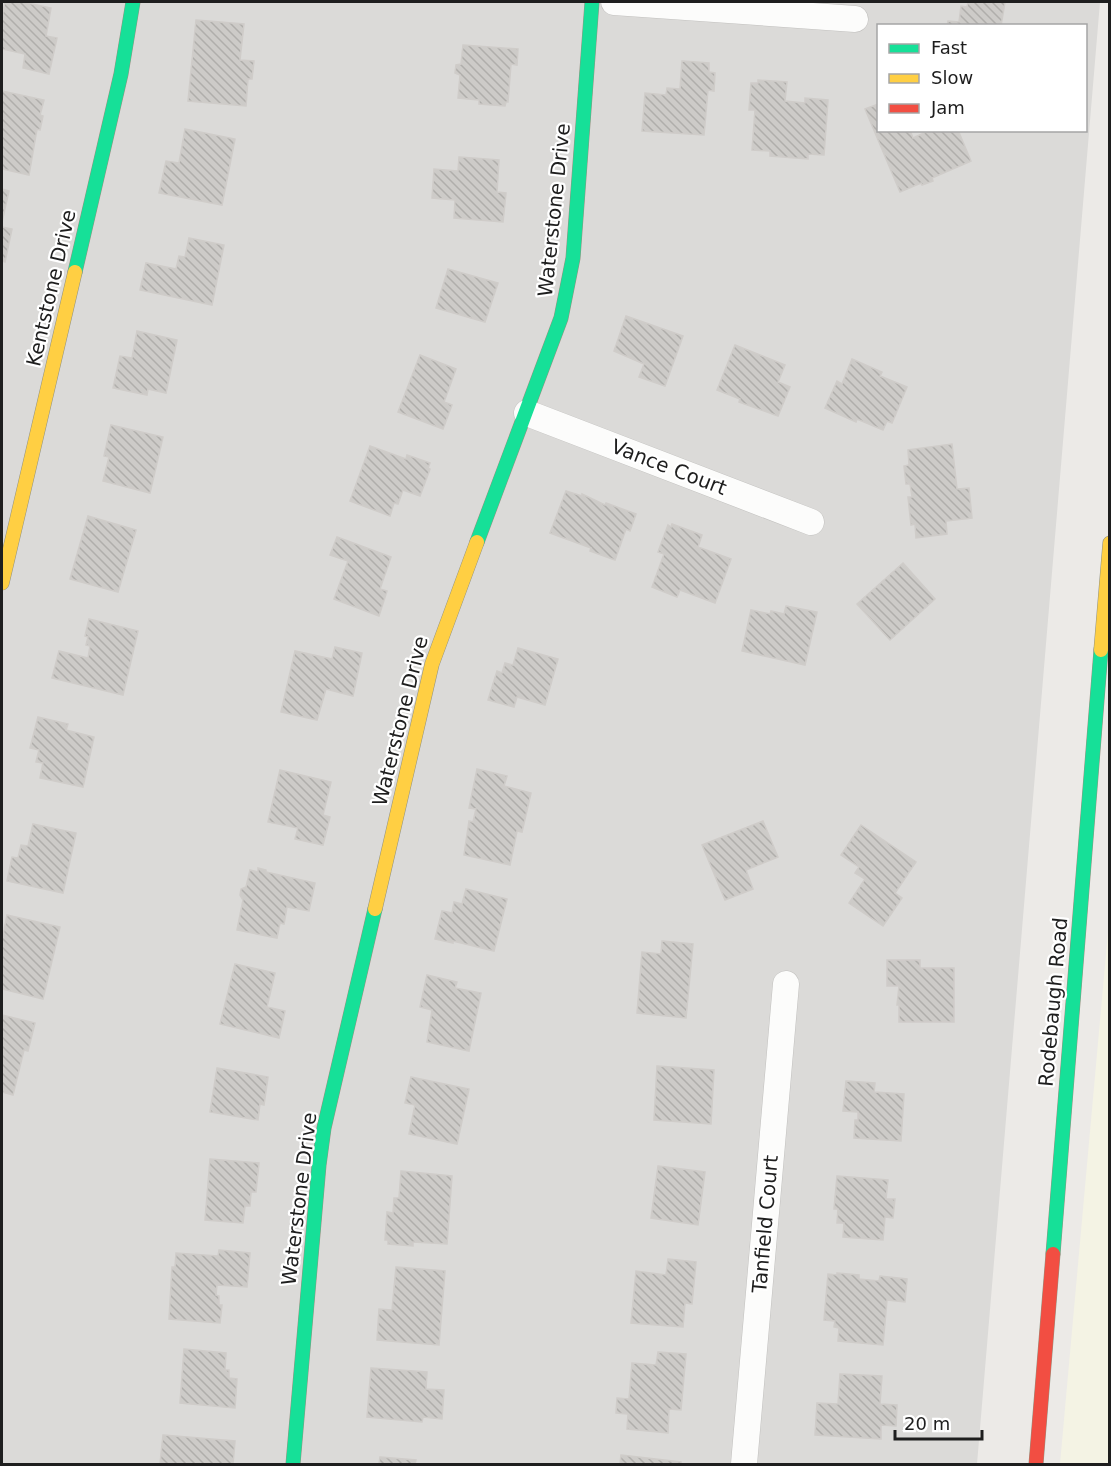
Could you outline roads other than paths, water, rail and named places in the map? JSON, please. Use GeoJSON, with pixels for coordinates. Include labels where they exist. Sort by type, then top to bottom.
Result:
{"type":"FeatureCollection","features":[{"type":"Feature","properties":{"kind":"street","name":"Kentstone Drive"},"geometry":{"type":"LineString","coordinates":[[2,583],[121,74],[133,2]]}},
{"type":"Feature","properties":{"kind":"street","name":"Waterstone Drive"},"geometry":{"type":"LineString","coordinates":[[293,1464],[324,1128],[432,664],[557,333],[570,275],[592,2]]}},
{"type":"Feature","properties":{"kind":"street"},"geometry":{"type":"LineString","coordinates":[[614,2],[855,19]]}},
{"type":"Feature","properties":{"kind":"street","name":"Vance Court"},"geometry":{"type":"LineString","coordinates":[[527,412],[811,522]]}},
{"type":"Feature","properties":{"kind":"street","name":"Rodebaugh Road"},"geometry":{"type":"LineString","coordinates":[[1036,1464],[1110,543]]}},
{"type":"Feature","properties":{"kind":"street","name":"Tanfield Court"},"geometry":{"type":"LineString","coordinates":[[744,1464],[786,984]]}}]}
